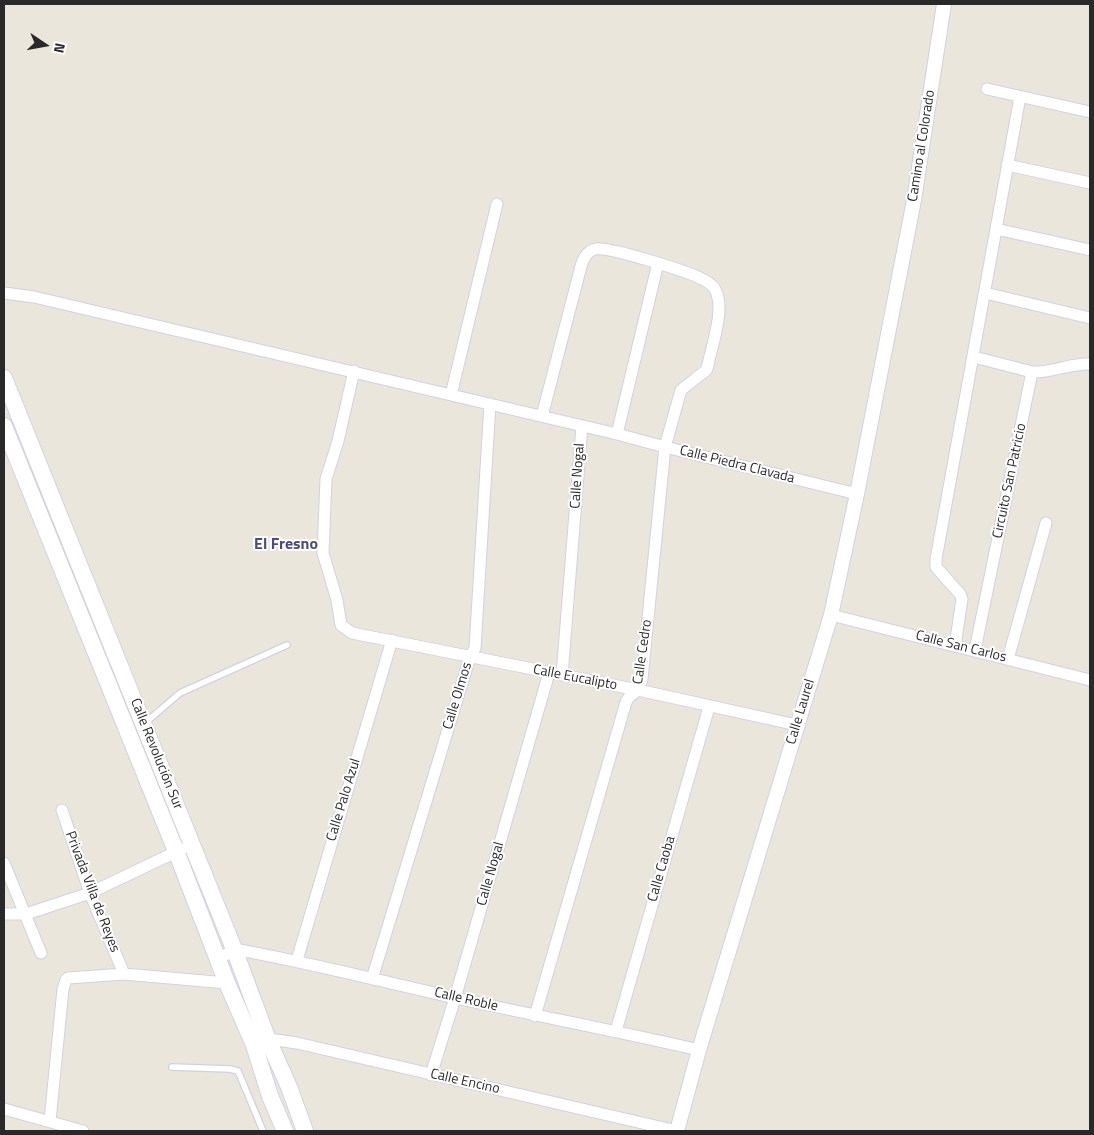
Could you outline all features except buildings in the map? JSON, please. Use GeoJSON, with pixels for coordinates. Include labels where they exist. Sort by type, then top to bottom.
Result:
{"type":"FeatureCollection","features":[{"type":"Feature","properties":{"kind":"main road","name":"Calle Revolución Sur"},"geometry":{"type":"LineString","coordinates":[[4,378],[11,414],[64,525],[234,949],[261,1043],[270,1096],[285,1131]]}},
{"type":"Feature","properties":{"kind":"main road","name":"Calle Revolución Sur"},"geometry":{"type":"LineString","coordinates":[[4,426],[176,851],[226,983],[289,1087],[305,1131]]}},
{"type":"Feature","properties":{"kind":"main road"},"geometry":{"type":"LineString","coordinates":[[47,532],[64,525]]}},
{"type":"Feature","properties":{"kind":"main road"},"geometry":{"type":"LineString","coordinates":[[270,1096],[289,1087]]}},
{"type":"Feature","properties":{"kind":"street","name":"Camino al Colorado"},"geometry":{"type":"LineString","coordinates":[[898,287],[914,200],[944,4]]}},
{"type":"Feature","properties":{"kind":"street"},"geometry":{"type":"LineString","coordinates":[[987,89],[1090,112]]}},
{"type":"Feature","properties":{"kind":"street"},"geometry":{"type":"LineString","coordinates":[[955,646],[962,599],[960,594],[938,570],[936,563],[1020,97]]}},
{"type":"Feature","properties":{"kind":"street"},"geometry":{"type":"LineString","coordinates":[[1007,164],[1090,183]]}},
{"type":"Feature","properties":{"kind":"street"},"geometry":{"type":"LineString","coordinates":[[452,395],[496,204]]}},
{"type":"Feature","properties":{"kind":"street"},"geometry":{"type":"LineString","coordinates":[[996,229],[1090,250]]}},
{"type":"Feature","properties":{"kind":"street"},"geometry":{"type":"LineString","coordinates":[[542,416],[579,274],[590,251],[600,249],[658,263],[617,434]]}},
{"type":"Feature","properties":{"kind":"street","name":"Calle Cedro"},"geometry":{"type":"LineString","coordinates":[[534,1016],[626,702],[638,690],[644,666],[665,447],[681,390],[707,368],[719,314],[718,298],[714,287],[695,276],[658,263]]}},
{"type":"Feature","properties":{"kind":"street","name":"Calle Laurel"},"geometry":{"type":"LineString","coordinates":[[677,1131],[699,1050],[831,615],[898,287]]}},
{"type":"Feature","properties":{"kind":"street","name":"Calle Piedra Clavada"},"geometry":{"type":"LineString","coordinates":[[4,293],[34,297],[354,371],[857,494]]}},
{"type":"Feature","properties":{"kind":"street"},"geometry":{"type":"LineString","coordinates":[[985,293],[1090,318]]}},
{"type":"Feature","properties":{"kind":"street"},"geometry":{"type":"LineString","coordinates":[[974,356],[1040,373],[1068,366],[1090,364]]}},
{"type":"Feature","properties":{"kind":"street","name":"Calle Eucalipto"},"geometry":{"type":"LineString","coordinates":[[354,371],[338,441],[326,479],[323,553],[337,600],[341,626],[352,632],[638,690],[797,725]]}},
{"type":"Feature","properties":{"kind":"street","name":"Circuito San Patricio"},"geometry":{"type":"LineString","coordinates":[[975,650],[1032,372]]}},
{"type":"Feature","properties":{"kind":"street","name":"Calle Olmos"},"geometry":{"type":"LineString","coordinates":[[372,978],[470,657],[475,648],[490,404]]}},
{"type":"Feature","properties":{"kind":"street","name":"Calle Nogal"},"geometry":{"type":"LineString","coordinates":[[562,675],[582,426]]}},
{"type":"Feature","properties":{"kind":"street"},"geometry":{"type":"LineString","coordinates":[[1008,659],[1046,523]]}},
{"type":"Feature","properties":{"kind":"street"},"geometry":{"type":"LineString","coordinates":[[962,599],[984,602]]}},
{"type":"Feature","properties":{"kind":"street","name":"Calle San Carlos"},"geometry":{"type":"LineString","coordinates":[[831,615],[1090,680]]}},
{"type":"Feature","properties":{"kind":"street","name":"Calle Palo Azul"},"geometry":{"type":"LineString","coordinates":[[296,960],[392,640]]}},
{"type":"Feature","properties":{"kind":"street","name":"Calle Nogal"},"geometry":{"type":"LineString","coordinates":[[431,1075],[549,673]]}},
{"type":"Feature","properties":{"kind":"street","name":"Calle Caoba"},"geometry":{"type":"LineString","coordinates":[[616,1031],[709,707]]}},
{"type":"Feature","properties":{"kind":"street","name":"Privada Villa de Reyes"},"geometry":{"type":"LineString","coordinates":[[62,810],[90,893],[124,974]]}},
{"type":"Feature","properties":{"kind":"street"},"geometry":{"type":"LineString","coordinates":[[4,914],[26,914],[90,893],[176,851],[193,846]]}},
{"type":"Feature","properties":{"kind":"street"},"geometry":{"type":"LineString","coordinates":[[4,862],[41,953]]}},
{"type":"Feature","properties":{"kind":"street"},"geometry":{"type":"LineString","coordinates":[[218,960],[234,949]]}},
{"type":"Feature","properties":{"kind":"street","name":"Calle Roble"},"geometry":{"type":"LineString","coordinates":[[234,949],[296,960],[534,1016],[616,1031],[699,1050]]}},
{"type":"Feature","properties":{"kind":"street"},"geometry":{"type":"LineString","coordinates":[[50,1121],[63,990],[66,980],[71,977],[124,974],[226,983]]}},
{"type":"Feature","properties":{"kind":"street","name":"Calle Encino"},"geometry":{"type":"LineString","coordinates":[[261,1043],[290,1041],[677,1131]]}},
{"type":"Feature","properties":{"kind":"street"},"geometry":{"type":"LineString","coordinates":[[4,1108],[83,1131]]}},
{"type":"Feature","properties":{"kind":"lane"},"geometry":{"type":"LineString","coordinates":[[128,732],[143,724],[180,693],[287,645]]}},
{"type":"Feature","properties":{"kind":"lane"},"geometry":{"type":"LineString","coordinates":[[172,1067],[230,1069],[238,1071],[263,1131]]}},
{"type":"Feature","properties":{"kind":"district","name":"El Fresno"},"geometry":{"type":"Point","coordinates":[286,545]}}]}
